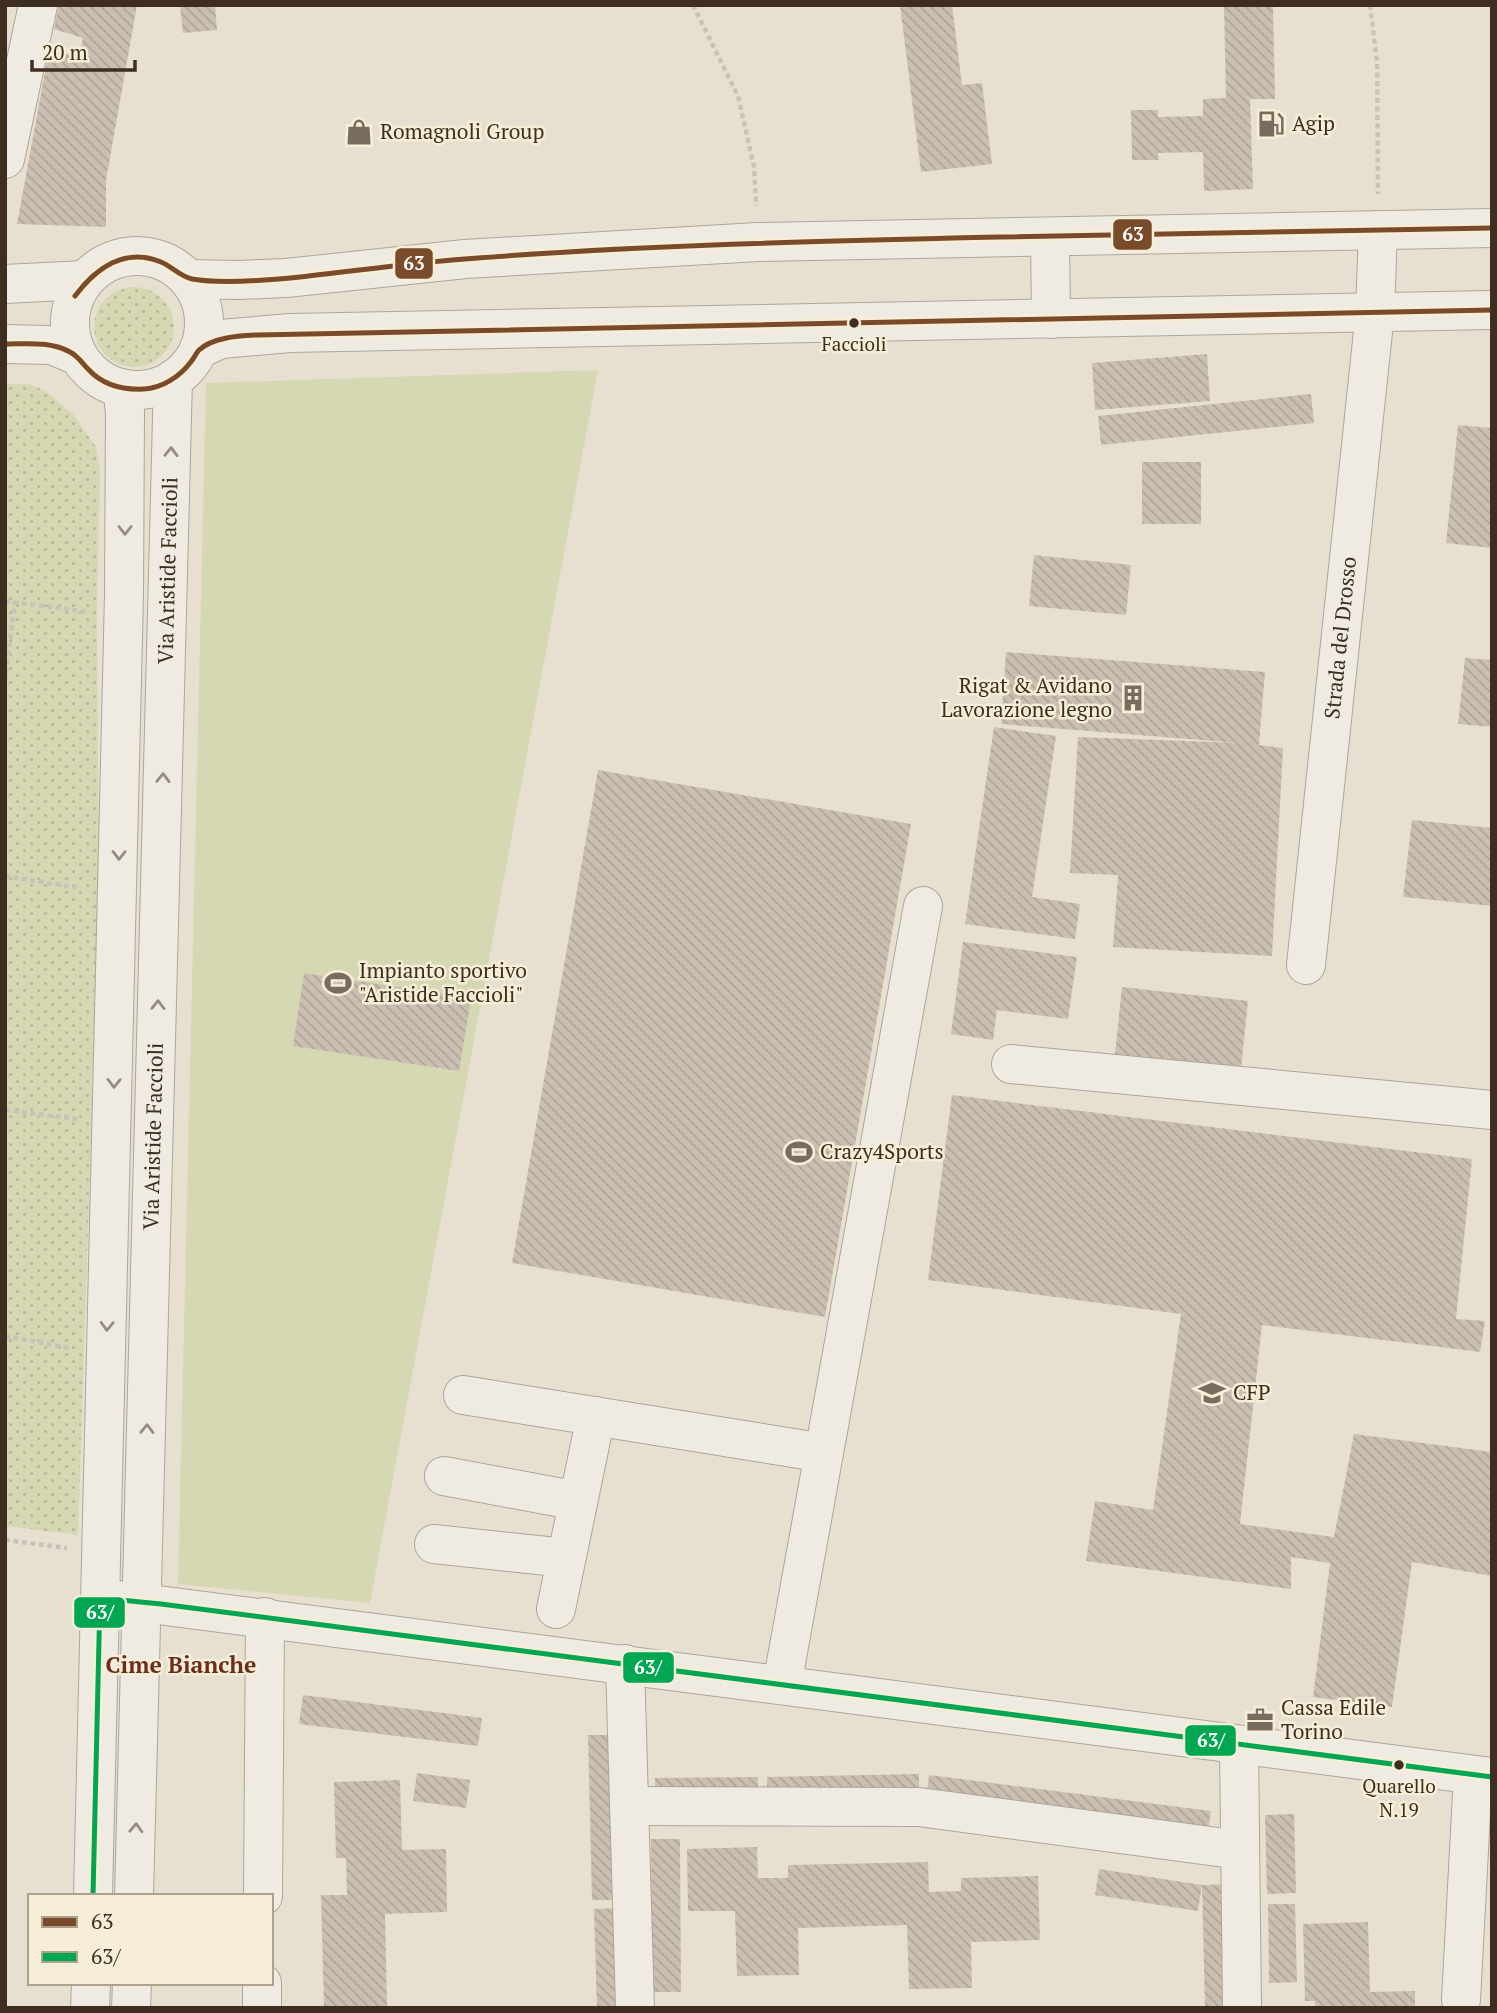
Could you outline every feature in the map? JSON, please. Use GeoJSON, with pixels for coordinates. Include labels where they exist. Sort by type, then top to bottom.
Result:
{"type":"FeatureCollection","features":[{"type":"Feature","properties":{"kind":"street"},"geometry":{"type":"LineString","coordinates":[[5,159],[38,5]]}},
{"type":"Feature","properties":{"kind":"street"},"geometry":{"type":"LineString","coordinates":[[188,279],[286,278],[465,259],[758,242],[1492,228]]}},
{"type":"Feature","properties":{"kind":"street","name":"Strada del Drosso"},"geometry":{"type":"LineString","coordinates":[[1306,965],[1375,313],[1378,230]]}},
{"type":"Feature","properties":{"kind":"street"},"geometry":{"type":"LineString","coordinates":[[1050,237],[1051,319]]}},
{"type":"Feature","properties":{"kind":"street"},"geometry":{"type":"LineString","coordinates":[[135,256],[162,261],[175,267],[188,279],[199,297],[203,311],[203,335],[192,361],[173,379],[144,390],[122,388],[104,382],[90,371],[78,356],[71,337],[70,316],[75,296],[85,280],[105,264],[135,256]]}},
{"type":"Feature","properties":{"kind":"street"},"geometry":{"type":"LineString","coordinates":[[5,284],[85,280]]}},
{"type":"Feature","properties":{"kind":"street"},"geometry":{"type":"LineString","coordinates":[[199,349],[221,340],[290,333],[1492,310]]}},
{"type":"Feature","properties":{"kind":"street"},"geometry":{"type":"LineString","coordinates":[[5,344],[52,345],[78,356]]}},
{"type":"Feature","properties":{"kind":"street","name":"Via Aristide Faccioli"},"geometry":{"type":"LineString","coordinates":[[134,1894],[173,379]]}},
{"type":"Feature","properties":{"kind":"street","name":"Via Aristide Faccioli"},"geometry":{"type":"LineString","coordinates":[[93,1894],[124,616],[125,412],[122,388]]}},
{"type":"Feature","properties":{"kind":"street"},"geometry":{"type":"LineString","coordinates":[[782,1685],[923,906]]}},
{"type":"Feature","properties":{"kind":"street"},"geometry":{"type":"LineString","coordinates":[[1011,1064],[1492,1110]]}},
{"type":"Feature","properties":{"kind":"street"},"geometry":{"type":"LineString","coordinates":[[463,1395],[824,1453]]}},
{"type":"Feature","properties":{"kind":"street"},"geometry":{"type":"LineString","coordinates":[[556,1609],[596,1416]]}},
{"type":"Feature","properties":{"kind":"street"},"geometry":{"type":"LineString","coordinates":[[444,1476],[578,1502]]}},
{"type":"Feature","properties":{"kind":"street"},"geometry":{"type":"LineString","coordinates":[[434,1544],[566,1558]]}},
{"type":"Feature","properties":{"kind":"street"},"geometry":{"type":"LineString","coordinates":[[100,1598],[265,1617],[1482,1776],[1461,2000]]}},
{"type":"Feature","properties":{"kind":"street"},"geometry":{"type":"LineString","coordinates":[[263,1894],[265,1617]]}},
{"type":"Feature","properties":{"kind":"street"},"geometry":{"type":"LineString","coordinates":[[625,1664],[635,2008]]}},
{"type":"Feature","properties":{"kind":"street"},"geometry":{"type":"LineString","coordinates":[[1239,1745],[1242,2008]]}},
{"type":"Feature","properties":{"kind":"street"},"geometry":{"type":"LineString","coordinates":[[629,1806],[919,1807],[1240,1850]]}},
{"type":"Feature","properties":{"kind":"street"},"geometry":{"type":"LineString","coordinates":[[90,2008],[91,1985]]}},
{"type":"Feature","properties":{"kind":"street"},"geometry":{"type":"LineString","coordinates":[[131,1985],[131,2008]]}},
{"type":"Feature","properties":{"kind":"street"},"geometry":{"type":"LineString","coordinates":[[262,1985],[262,2008]]}},
{"type":"Feature","properties":{"kind":"path"},"geometry":{"type":"LineString","coordinates":[[693,5],[738,96],[754,167],[758,242]]}},
{"type":"Feature","properties":{"kind":"path"},"geometry":{"type":"LineString","coordinates":[[1370,5],[1377,61],[1378,230]]}},
{"type":"Feature","properties":{"kind":"path"},"geometry":{"type":"LineString","coordinates":[[5,601],[124,616]]}},
{"type":"Feature","properties":{"kind":"path"},"geometry":{"type":"LineString","coordinates":[[5,681],[15,602]]}},
{"type":"Feature","properties":{"kind":"path"},"geometry":{"type":"LineString","coordinates":[[5,876],[118,895]]}},
{"type":"Feature","properties":{"kind":"path"},"geometry":{"type":"LineString","coordinates":[[5,1110],[113,1125]]}},
{"type":"Feature","properties":{"kind":"path"},"geometry":{"type":"LineString","coordinates":[[5,1336],[106,1357]]}},
{"type":"Feature","properties":{"kind":"path"},"geometry":{"type":"LineString","coordinates":[[5,1540],[101,1552]]}},
{"type":"Feature","properties":{"kind":"green space"},"geometry":{"type":"Polygon","coordinates":[[[134,287],[149,290],[162,299],[171,312],[174,327],[171,342],[162,355],[149,364],[134,367],[119,364],[106,355],[97,342],[94,327],[97,312],[106,299],[119,290],[134,287]]]}},
{"type":"Feature","properties":{"kind":"green space","name":"Impianto sportivo \"Aristide Faccioli\""},"geometry":{"type":"Polygon","coordinates":[[[598,370],[370,1603],[178,1584],[206,383],[598,370]]]}},
{"type":"Feature","properties":{"kind":"green space"},"geometry":{"type":"Polygon","coordinates":[[[5,384],[30,384],[45,391],[73,414],[96,447],[100,471],[97,613],[99,891],[78,1535],[5,1526],[5,384]]]}},
{"type":"Feature","properties":{"kind":"building"},"geometry":{"type":"Polygon","coordinates":[[[59,5],[137,5],[106,180],[106,227],[17,224],[49,50],[79,56],[83,38],[54,29],[59,5]]]}},
{"type":"Feature","properties":{"kind":"building"},"geometry":{"type":"Polygon","coordinates":[[[180,5],[215,5],[217,30],[183,33],[180,5]]]}},
{"type":"Feature","properties":{"kind":"building"},"geometry":{"type":"Polygon","coordinates":[[[900,5],[952,5],[962,85],[982,83],[992,164],[921,172],[900,5]]]}},
{"type":"Feature","properties":{"kind":"building"},"geometry":{"type":"Polygon","coordinates":[[[1224,5],[1273,5],[1275,99],[1250,99],[1253,189],[1204,191],[1203,152],[1158,153],[1159,160],[1132,160],[1131,110],[1158,110],[1158,117],[1203,116],[1203,99],[1226,98],[1224,5]]]}},
{"type":"Feature","properties":{"kind":"building"},"geometry":{"type":"Polygon","coordinates":[[[1207,354],[1210,401],[1095,410],[1092,363],[1207,354]]]}},
{"type":"Feature","properties":{"kind":"building"},"geometry":{"type":"Polygon","coordinates":[[[1311,394],[1314,423],[1101,445],[1098,416],[1311,394]]]}},
{"type":"Feature","properties":{"kind":"building"},"geometry":{"type":"Polygon","coordinates":[[[1458,425],[1492,428],[1492,548],[1446,543],[1458,425]]]}},
{"type":"Feature","properties":{"kind":"building"},"geometry":{"type":"Polygon","coordinates":[[[1142,462],[1201,462],[1201,524],[1142,524],[1142,462]]]}},
{"type":"Feature","properties":{"kind":"building"},"geometry":{"type":"Polygon","coordinates":[[[1034,555],[1131,565],[1126,615],[1029,606],[1034,555]]]}},
{"type":"Feature","properties":{"kind":"building"},"geometry":{"type":"Polygon","coordinates":[[[1006,652],[1265,672],[1259,745],[1283,748],[1272,956],[1113,947],[1118,875],[1070,873],[1078,737],[1239,743],[1001,724],[1006,652]]]}},
{"type":"Feature","properties":{"kind":"building"},"geometry":{"type":"Polygon","coordinates":[[[1465,658],[1492,660],[1492,727],[1458,724],[1465,658]]]}},
{"type":"Feature","properties":{"kind":"building"},"geometry":{"type":"Polygon","coordinates":[[[994,727],[1056,736],[1032,897],[1080,904],[1075,939],[965,924],[994,727]]]}},
{"type":"Feature","properties":{"kind":"building"},"geometry":{"type":"Polygon","coordinates":[[[598,770],[911,824],[825,1317],[512,1263],[598,770]]]}},
{"type":"Feature","properties":{"kind":"building"},"geometry":{"type":"Polygon","coordinates":[[[1412,820],[1492,828],[1492,906],[1403,897],[1412,820]]]}},
{"type":"Feature","properties":{"kind":"building"},"geometry":{"type":"Polygon","coordinates":[[[963,942],[1077,957],[1068,1019],[997,1010],[993,1040],[951,1034],[963,942]]]}},
{"type":"Feature","properties":{"kind":"building"},"geometry":{"type":"Polygon","coordinates":[[[304,973],[471,998],[459,1071],[293,1046],[304,973]]]}},
{"type":"Feature","properties":{"kind":"building"},"geometry":{"type":"Polygon","coordinates":[[[1122,987],[1248,1001],[1241,1069],[1115,1055],[1122,987]]]}},
{"type":"Feature","properties":{"kind":"building","name":"CFP"},"geometry":{"type":"Polygon","coordinates":[[[952,1095],[1472,1159],[1456,1319],[1485,1321],[1480,1352],[1262,1325],[1240,1524],[1334,1537],[1354,1434],[1492,1452],[1492,1576],[1412,1562],[1392,1707],[1313,1697],[1330,1563],[1291,1557],[1291,1589],[1086,1561],[1095,1501],[1153,1510],[1181,1314],[928,1280],[952,1095]]]}},
{"type":"Feature","properties":{"kind":"building"},"geometry":{"type":"Polygon","coordinates":[[[303,1695],[482,1718],[478,1746],[299,1724],[303,1695]]]}},
{"type":"Feature","properties":{"kind":"building"},"geometry":{"type":"Polygon","coordinates":[[[588,1735],[617,1735],[621,1900],[592,1900],[588,1735]]]}},
{"type":"Feature","properties":{"kind":"building"},"geometry":{"type":"Polygon","coordinates":[[[417,1773],[470,1780],[466,1808],[413,1801],[417,1773]]]}},
{"type":"Feature","properties":{"kind":"building"},"geometry":{"type":"Polygon","coordinates":[[[919,1774],[919,1802],[767,1804],[767,1777],[919,1774]]]}},
{"type":"Feature","properties":{"kind":"building"},"geometry":{"type":"Polygon","coordinates":[[[929,1775],[1211,1811],[1207,1839],[926,1802],[929,1775]]]}},
{"type":"Feature","properties":{"kind":"building"},"geometry":{"type":"Polygon","coordinates":[[[758,1777],[758,1804],[656,1805],[655,1778],[758,1777]]]}},
{"type":"Feature","properties":{"kind":"building"},"geometry":{"type":"Polygon","coordinates":[[[400,1780],[402,1850],[446,1849],[447,1912],[385,1914],[387,2008],[324,2008],[321,1895],[347,1895],[346,1858],[336,1858],[334,1782],[400,1780]]]}},
{"type":"Feature","properties":{"kind":"building"},"geometry":{"type":"Polygon","coordinates":[[[1294,1814],[1296,1893],[1267,1894],[1265,1815],[1294,1814]]]}},
{"type":"Feature","properties":{"kind":"building"},"geometry":{"type":"Polygon","coordinates":[[[651,1839],[680,1839],[681,1992],[652,1992],[651,1839]]]}},
{"type":"Feature","properties":{"kind":"building"},"geometry":{"type":"Polygon","coordinates":[[[757,1847],[758,1878],[788,1878],[788,1865],[928,1862],[929,1892],[961,1891],[961,1878],[1038,1876],[1040,1940],[971,1942],[972,1988],[909,1989],[907,1925],[798,1928],[799,1975],[737,1976],[735,1911],[688,1911],[687,1849],[757,1847]]]}},
{"type":"Feature","properties":{"kind":"building"},"geometry":{"type":"Polygon","coordinates":[[[1099,1869],[1202,1885],[1198,1911],[1095,1895],[1099,1869]]]}},
{"type":"Feature","properties":{"kind":"building"},"geometry":{"type":"Polygon","coordinates":[[[1230,1884],[1233,2008],[1205,2008],[1202,1885],[1230,1884]]]}},
{"type":"Feature","properties":{"kind":"building"},"geometry":{"type":"Polygon","coordinates":[[[1268,1904],[1295,1904],[1297,1982],[1269,1983],[1268,1904]]]}},
{"type":"Feature","properties":{"kind":"building"},"geometry":{"type":"Polygon","coordinates":[[[621,1908],[624,2008],[597,2008],[594,1909],[621,1908]]]}},
{"type":"Feature","properties":{"kind":"building"},"geometry":{"type":"Polygon","coordinates":[[[1368,1922],[1370,1992],[1415,1991],[1415,2008],[1315,2008],[1315,2001],[1305,2001],[1303,1924],[1368,1922]]]}},
{"type":"Feature","properties":{"kind":"transit line","name":"63"},"geometry":{"type":"LineString","coordinates":[[75,296],[102,269],[112,263],[135,257],[161,262],[192,279],[231,281],[288,278],[465,259],[666,247],[1492,228]]}},
{"type":"Feature","properties":{"kind":"transit line","name":"63"},"geometry":{"type":"LineString","coordinates":[[5,344],[38,344],[62,348],[107,383],[129,389],[144,389],[164,384],[175,377],[186,368],[198,351],[211,342],[250,335],[1492,310]]}},
{"type":"Feature","properties":{"kind":"transit line","name":"63/"},"geometry":{"type":"LineString","coordinates":[[93,1894],[100,1598],[1492,1777]]}},
{"type":"Feature","properties":{"kind":"place","name":"Agip"},"geometry":{"type":"Point","coordinates":[1271,124]}},
{"type":"Feature","properties":{"kind":"place","name":"Romagnoli Group"},"geometry":{"type":"Point","coordinates":[359,132]}},
{"type":"Feature","properties":{"kind":"place","name":"Faccioli"},"geometry":{"type":"Point","coordinates":[854,323]}},
{"type":"Feature","properties":{"kind":"place","name":"Rigat & Avidano Lavorazione legno"},"geometry":{"type":"Point","coordinates":[1133,698]}},
{"type":"Feature","properties":{"kind":"place","name":"Impianto sportivo \"Aristide Faccioli\""},"geometry":{"type":"Point","coordinates":[338,983]}},
{"type":"Feature","properties":{"kind":"place","name":"Crazy4Sports"},"geometry":{"type":"Point","coordinates":[799,1152]}},
{"type":"Feature","properties":{"kind":"place","name":"CFP"},"geometry":{"type":"Point","coordinates":[1212,1393]}},
{"type":"Feature","properties":{"kind":"place","name":"Cassa Edile Torino"},"geometry":{"type":"Point","coordinates":[1260,1720]}},
{"type":"Feature","properties":{"kind":"place","name":"Quarello N.19"},"geometry":{"type":"Point","coordinates":[1399,1765]}},
{"type":"Feature","properties":{"kind":"district","name":"Cime Bianche"},"geometry":{"type":"Point","coordinates":[181,1665]}}]}
